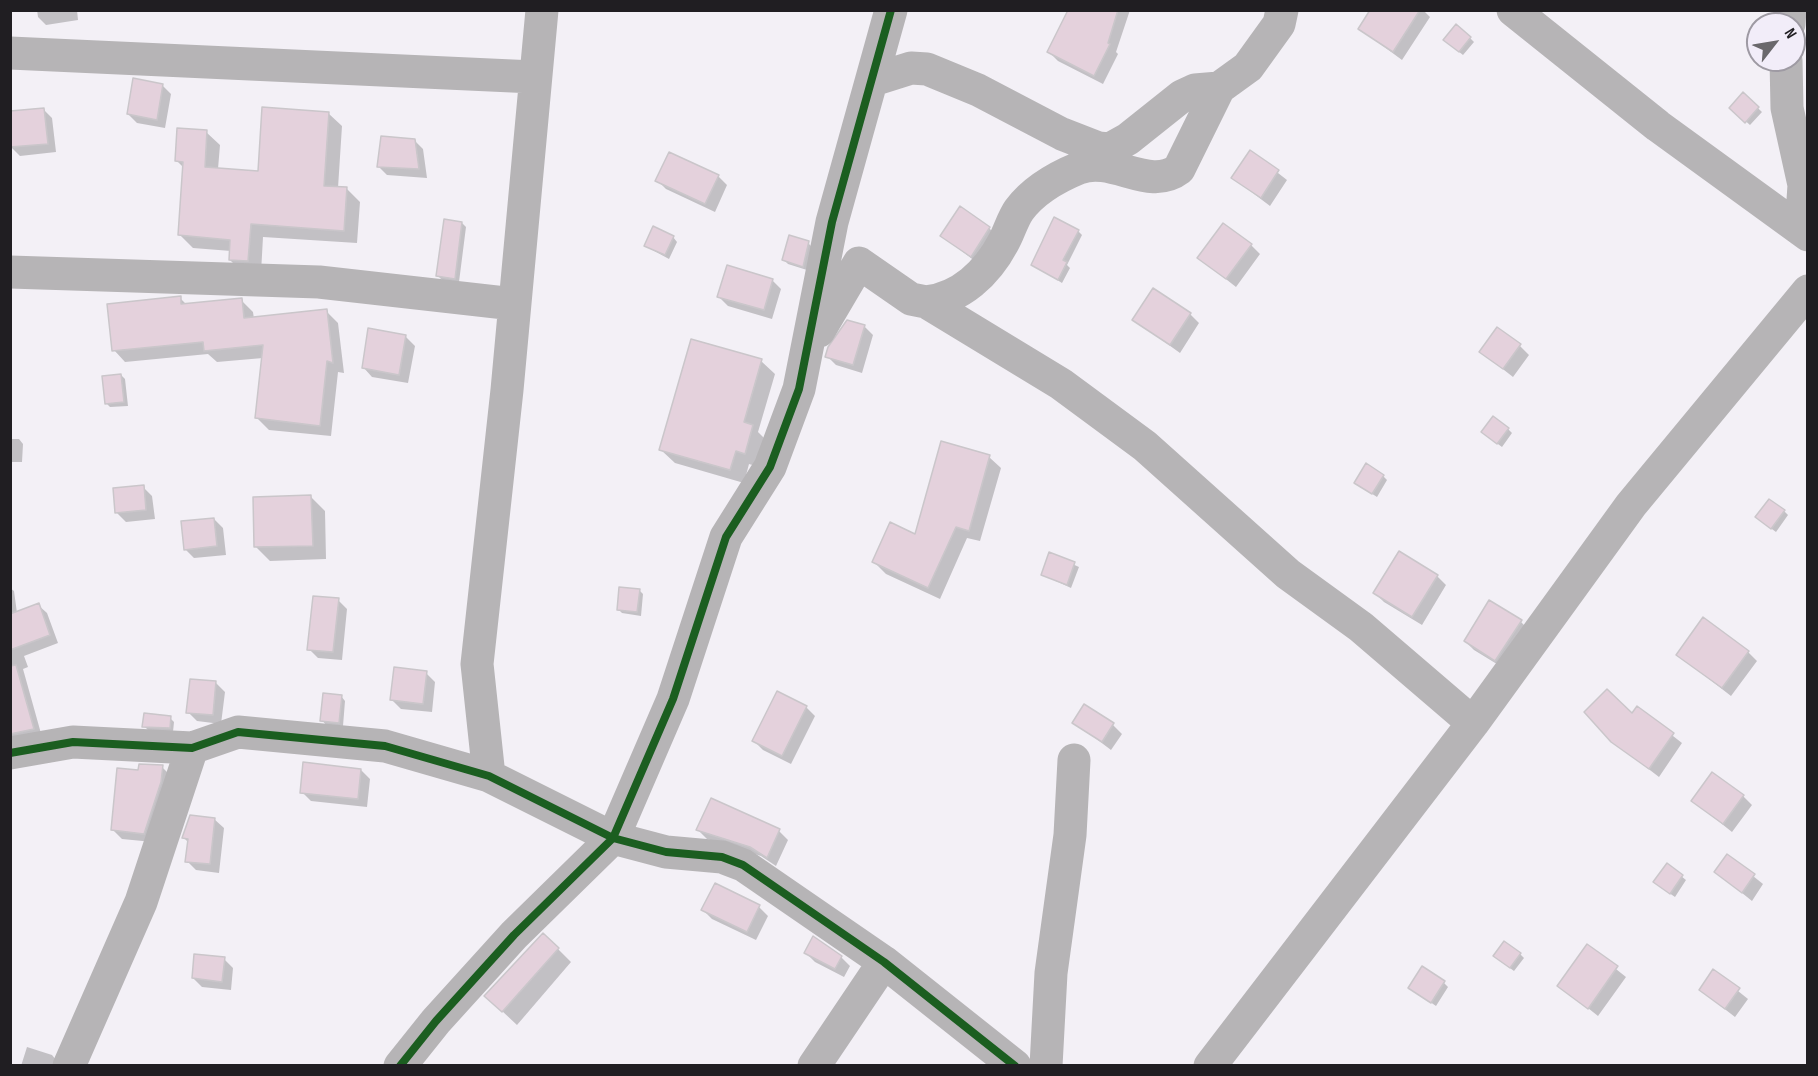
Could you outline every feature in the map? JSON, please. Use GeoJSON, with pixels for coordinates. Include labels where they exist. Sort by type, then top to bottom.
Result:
{"type":"FeatureCollection","features":[{"type":"Feature","properties":{"kind":"street"},"geometry":{"type":"LineString","coordinates":[[489,776],[477,664],[542,10]]}},
{"type":"Feature","properties":{"kind":"street"},"geometry":{"type":"LineString","coordinates":[[400,1065],[436,1021],[514,935],[613,838],[673,699],[726,537],[770,466],[800,389],[832,222],[891,10]]}},
{"type":"Feature","properties":{"kind":"street"},"geometry":{"type":"LineString","coordinates":[[926,302],[942,300],[973,282],[1001,246],[1017,213],[1026,201],[1059,178],[1080,168],[1103,165],[1148,177],[1162,177],[1179,169],[1219,88],[1252,62],[1279,24],[1282,10]]}},
{"type":"Feature","properties":{"kind":"street"},"geometry":{"type":"LineString","coordinates":[[1513,10],[1658,126],[1804,233]]}},
{"type":"Feature","properties":{"kind":"street"},"geometry":{"type":"LineString","coordinates":[[10,53],[534,77]]}},
{"type":"Feature","properties":{"kind":"street"},"geometry":{"type":"LineString","coordinates":[[873,80],[911,68],[927,69],[978,90],[1062,134],[1098,148],[1110,149],[1128,139],[1182,96],[1195,90],[1219,88]]}},
{"type":"Feature","properties":{"kind":"street"},"geometry":{"type":"LineString","coordinates":[[1786,72],[1788,108],[1804,185],[1804,233]]}},
{"type":"Feature","properties":{"kind":"street"},"geometry":{"type":"LineString","coordinates":[[1766,205],[1803,198]]}},
{"type":"Feature","properties":{"kind":"street"},"geometry":{"type":"LineString","coordinates":[[807,350],[859,263],[912,299],[926,302],[1061,384],[1144,446],[1288,574],[1361,627],[1473,723]]}},
{"type":"Feature","properties":{"kind":"street"},"geometry":{"type":"LineString","coordinates":[[10,272],[319,282],[514,304]]}},
{"type":"Feature","properties":{"kind":"street"},"geometry":{"type":"LineString","coordinates":[[1210,1065],[1473,723],[1631,505],[1808,291]]}},
{"type":"Feature","properties":{"kind":"street"},"geometry":{"type":"LineString","coordinates":[[10,753],[73,742],[192,748],[238,732],[385,746],[489,776],[613,838],[666,852],[722,858],[743,865],[884,962],[1015,1065]]}},
{"type":"Feature","properties":{"kind":"street"},"geometry":{"type":"LineString","coordinates":[[69,1065],[141,902],[192,748]]}},
{"type":"Feature","properties":{"kind":"street"},"geometry":{"type":"LineString","coordinates":[[1046,1065],[1051,973],[1070,835],[1074,760]]}},
{"type":"Feature","properties":{"kind":"street"},"geometry":{"type":"LineString","coordinates":[[814,1065],[884,962]]}},
{"type":"Feature","properties":{"kind":"building"},"geometry":{"type":"Polygon","coordinates":[[[1068,10],[1118,10],[1108,43],[1110,44],[1094,76],[1047,52],[1068,10]]]}},
{"type":"Feature","properties":{"kind":"building"},"geometry":{"type":"Polygon","coordinates":[[[1370,10],[1420,10],[1393,52],[1358,29],[1370,10]]]}},
{"type":"Feature","properties":{"kind":"building"},"geometry":{"type":"Polygon","coordinates":[[[1456,24],[1471,37],[1459,52],[1443,40],[1456,24]]]}},
{"type":"Feature","properties":{"kind":"building"},"geometry":{"type":"Polygon","coordinates":[[[133,78],[163,84],[157,120],[127,114],[133,78]]]}},
{"type":"Feature","properties":{"kind":"building"},"geometry":{"type":"Polygon","coordinates":[[[1743,92],[1759,107],[1745,123],[1729,108],[1743,92]]]}},
{"type":"Feature","properties":{"kind":"building"},"geometry":{"type":"Polygon","coordinates":[[[262,107],[329,112],[324,186],[347,187],[344,231],[251,224],[248,261],[229,260],[230,240],[178,235],[183,162],[175,161],[177,128],[207,130],[205,167],[258,171],[262,107]]]}},
{"type":"Feature","properties":{"kind":"building"},"geometry":{"type":"Polygon","coordinates":[[[44,108],[48,144],[10,147],[10,111],[44,108]]]}},
{"type":"Feature","properties":{"kind":"building"},"geometry":{"type":"Polygon","coordinates":[[[381,136],[415,139],[419,169],[377,167],[381,136]]]}},
{"type":"Feature","properties":{"kind":"building"},"geometry":{"type":"Polygon","coordinates":[[[1250,150],[1279,170],[1261,198],[1231,178],[1250,150]]]}},
{"type":"Feature","properties":{"kind":"building"},"geometry":{"type":"Polygon","coordinates":[[[669,152],[719,175],[705,204],[655,181],[669,152]]]}},
{"type":"Feature","properties":{"kind":"building"},"geometry":{"type":"Polygon","coordinates":[[[960,206],[990,227],[971,257],[940,236],[960,206]]]}},
{"type":"Feature","properties":{"kind":"building"},"geometry":{"type":"Polygon","coordinates":[[[1054,217],[1079,230],[1063,260],[1067,262],[1058,280],[1031,265],[1054,217]]]}},
{"type":"Feature","properties":{"kind":"building"},"geometry":{"type":"Polygon","coordinates":[[[444,219],[462,222],[455,279],[436,276],[444,219]]]}},
{"type":"Feature","properties":{"kind":"building"},"geometry":{"type":"Polygon","coordinates":[[[1223,223],[1252,244],[1226,279],[1197,258],[1223,223]]]}},
{"type":"Feature","properties":{"kind":"building"},"geometry":{"type":"Polygon","coordinates":[[[653,226],[674,236],[665,255],[644,246],[653,226]]]}},
{"type":"Feature","properties":{"kind":"building"},"geometry":{"type":"Polygon","coordinates":[[[789,235],[809,241],[803,267],[782,260],[789,235]]]}},
{"type":"Feature","properties":{"kind":"building"},"geometry":{"type":"Polygon","coordinates":[[[727,265],[773,279],[764,310],[717,297],[727,265]]]}},
{"type":"Feature","properties":{"kind":"building"},"geometry":{"type":"Polygon","coordinates":[[[1153,288],[1191,313],[1170,345],[1132,320],[1153,288]]]}},
{"type":"Feature","properties":{"kind":"building"},"geometry":{"type":"Polygon","coordinates":[[[181,296],[181,304],[242,298],[244,318],[327,309],[333,363],[327,361],[320,426],[255,418],[263,345],[204,351],[203,342],[112,351],[107,304],[181,296]]]}},
{"type":"Feature","properties":{"kind":"building"},"geometry":{"type":"Polygon","coordinates":[[[847,320],[865,325],[853,365],[825,357],[828,347],[847,320]]]}},
{"type":"Feature","properties":{"kind":"building"},"geometry":{"type":"Polygon","coordinates":[[[1497,327],[1521,344],[1503,369],[1479,352],[1497,327]]]}},
{"type":"Feature","properties":{"kind":"building"},"geometry":{"type":"Polygon","coordinates":[[[368,328],[406,335],[399,375],[362,368],[368,328]]]}},
{"type":"Feature","properties":{"kind":"building"},"geometry":{"type":"Polygon","coordinates":[[[691,339],[762,359],[744,422],[753,425],[745,454],[736,451],[730,470],[659,450],[691,339]]]}},
{"type":"Feature","properties":{"kind":"building"},"geometry":{"type":"Polygon","coordinates":[[[121,374],[124,402],[105,404],[102,376],[121,374]]]}},
{"type":"Feature","properties":{"kind":"building"},"geometry":{"type":"Polygon","coordinates":[[[1493,416],[1509,428],[1497,444],[1481,432],[1493,416]]]}},
{"type":"Feature","properties":{"kind":"building"},"geometry":{"type":"Polygon","coordinates":[[[941,441],[990,455],[969,531],[956,527],[928,588],[872,562],[890,522],[915,534],[941,441]]]}},
{"type":"Feature","properties":{"kind":"building"},"geometry":{"type":"Polygon","coordinates":[[[1366,463],[1384,475],[1372,494],[1354,483],[1366,463]]]}},
{"type":"Feature","properties":{"kind":"building"},"geometry":{"type":"Polygon","coordinates":[[[144,485],[146,510],[115,513],[113,488],[144,485]]]}},
{"type":"Feature","properties":{"kind":"building"},"geometry":{"type":"Polygon","coordinates":[[[311,495],[313,546],[254,547],[253,497],[311,495]]]}},
{"type":"Feature","properties":{"kind":"building"},"geometry":{"type":"Polygon","coordinates":[[[1769,499],[1785,510],[1771,529],[1755,517],[1769,499]]]}},
{"type":"Feature","properties":{"kind":"building"},"geometry":{"type":"Polygon","coordinates":[[[214,518],[217,546],[184,550],[181,521],[214,518]]]}},
{"type":"Feature","properties":{"kind":"building"},"geometry":{"type":"Polygon","coordinates":[[[1399,551],[1438,575],[1412,617],[1373,593],[1399,551]]]}},
{"type":"Feature","properties":{"kind":"building"},"geometry":{"type":"Polygon","coordinates":[[[1049,552],[1075,562],[1067,585],[1041,575],[1049,552]]]}},
{"type":"Feature","properties":{"kind":"building"},"geometry":{"type":"Polygon","coordinates":[[[619,587],[640,589],[637,612],[617,610],[619,587]]]}},
{"type":"Feature","properties":{"kind":"building"},"geometry":{"type":"Polygon","coordinates":[[[313,596],[339,598],[333,652],[307,650],[313,596]]]}},
{"type":"Feature","properties":{"kind":"building"},"geometry":{"type":"Polygon","coordinates":[[[1489,600],[1522,620],[1495,661],[1464,641],[1489,600]]]}},
{"type":"Feature","properties":{"kind":"building"},"geometry":{"type":"Polygon","coordinates":[[[39,603],[50,635],[10,650],[10,614],[39,603]]]}},
{"type":"Feature","properties":{"kind":"building"},"geometry":{"type":"Polygon","coordinates":[[[1703,617],[1749,651],[1722,688],[1676,655],[1703,617]]]}},
{"type":"Feature","properties":{"kind":"building"},"geometry":{"type":"Polygon","coordinates":[[[16,665],[34,729],[10,734],[10,666],[16,665]]]}},
{"type":"Feature","properties":{"kind":"building"},"geometry":{"type":"Polygon","coordinates":[[[394,667],[427,671],[423,704],[390,700],[394,667]]]}},
{"type":"Feature","properties":{"kind":"building"},"geometry":{"type":"Polygon","coordinates":[[[190,679],[216,681],[213,715],[186,713],[190,679]]]}},
{"type":"Feature","properties":{"kind":"building"},"geometry":{"type":"Polygon","coordinates":[[[1607,689],[1632,713],[1637,706],[1674,733],[1649,769],[1611,742],[1584,712],[1607,689]]]}},
{"type":"Feature","properties":{"kind":"building"},"geometry":{"type":"Polygon","coordinates":[[[777,691],[807,706],[782,756],[752,741],[777,691]]]}},
{"type":"Feature","properties":{"kind":"building"},"geometry":{"type":"Polygon","coordinates":[[[323,693],[342,695],[339,723],[320,721],[323,693]]]}},
{"type":"Feature","properties":{"kind":"building"},"geometry":{"type":"Polygon","coordinates":[[[1084,704],[1114,723],[1102,742],[1072,723],[1084,704]]]}},
{"type":"Feature","properties":{"kind":"building"},"geometry":{"type":"Polygon","coordinates":[[[144,713],[171,716],[170,728],[142,727],[144,713]]]}},
{"type":"Feature","properties":{"kind":"building"},"geometry":{"type":"Polygon","coordinates":[[[303,762],[361,769],[358,799],[300,793],[303,762]]]}},
{"type":"Feature","properties":{"kind":"building"},"geometry":{"type":"Polygon","coordinates":[[[139,764],[163,765],[161,782],[144,834],[111,830],[117,768],[138,770],[139,764]]]}},
{"type":"Feature","properties":{"kind":"building"},"geometry":{"type":"Polygon","coordinates":[[[1712,772],[1744,795],[1723,824],[1691,801],[1712,772]]]}},
{"type":"Feature","properties":{"kind":"building"},"geometry":{"type":"Polygon","coordinates":[[[711,798],[780,829],[767,858],[750,847],[696,830],[711,798]]]}},
{"type":"Feature","properties":{"kind":"building"},"geometry":{"type":"Polygon","coordinates":[[[190,815],[215,818],[210,864],[185,862],[188,839],[182,838],[190,815]]]}},
{"type":"Feature","properties":{"kind":"building"},"geometry":{"type":"Polygon","coordinates":[[[1727,854],[1755,874],[1742,893],[1714,872],[1727,854]]]}},
{"type":"Feature","properties":{"kind":"building"},"geometry":{"type":"Polygon","coordinates":[[[1667,863],[1683,875],[1670,894],[1653,882],[1667,863]]]}},
{"type":"Feature","properties":{"kind":"building"},"geometry":{"type":"Polygon","coordinates":[[[715,883],[760,905],[747,932],[701,910],[715,883]]]}},
{"type":"Feature","properties":{"kind":"building"},"geometry":{"type":"Polygon","coordinates":[[[543,933],[559,948],[502,1012],[484,996],[543,933]]]}},
{"type":"Feature","properties":{"kind":"building"},"geometry":{"type":"Polygon","coordinates":[[[813,936],[842,956],[835,969],[804,953],[813,936]]]}},
{"type":"Feature","properties":{"kind":"building"},"geometry":{"type":"Polygon","coordinates":[[[1504,941],[1521,953],[1510,968],[1493,956],[1504,941]]]}},
{"type":"Feature","properties":{"kind":"building"},"geometry":{"type":"Polygon","coordinates":[[[1587,944],[1618,966],[1588,1009],[1557,986],[1587,944]]]}},
{"type":"Feature","properties":{"kind":"building"},"geometry":{"type":"Polygon","coordinates":[[[194,954],[225,957],[222,982],[192,978],[194,954]]]}},
{"type":"Feature","properties":{"kind":"building"},"geometry":{"type":"Polygon","coordinates":[[[1422,966],[1445,981],[1431,1003],[1408,988],[1422,966]]]}},
{"type":"Feature","properties":{"kind":"building"},"geometry":{"type":"Polygon","coordinates":[[[1713,969],[1740,988],[1725,1009],[1699,990],[1713,969]]]}},
{"type":"Feature","properties":{"kind":"cycle path"},"geometry":{"type":"LineString","coordinates":[[400,1066],[436,1021],[514,935],[613,838],[673,699],[726,537],[770,467],[799,389],[832,222],[891,10]]}},
{"type":"Feature","properties":{"kind":"cycle path"},"geometry":{"type":"LineString","coordinates":[[10,753],[73,742],[192,748],[238,732],[385,746],[489,776],[613,838],[666,852],[722,857],[743,865],[884,962],[1015,1066]]}}]}
